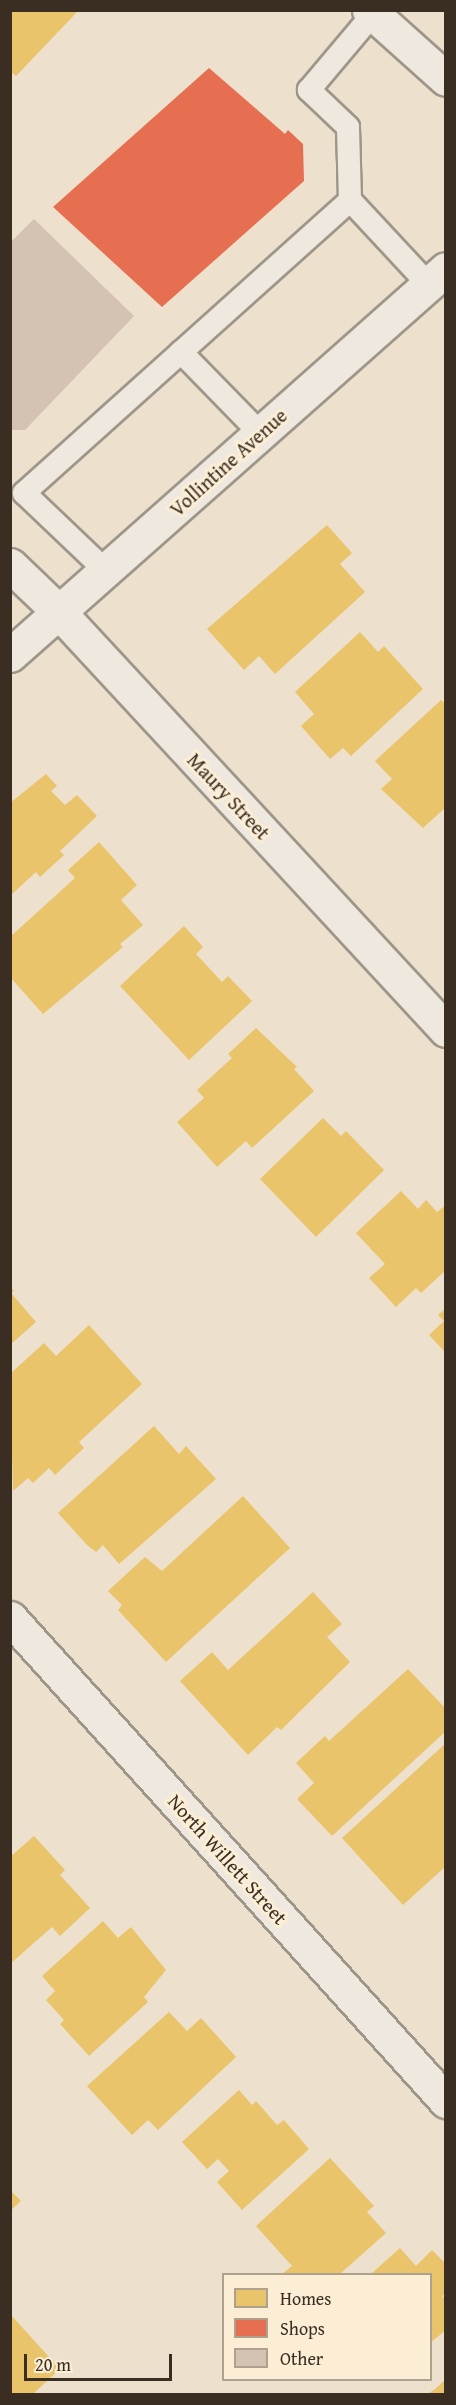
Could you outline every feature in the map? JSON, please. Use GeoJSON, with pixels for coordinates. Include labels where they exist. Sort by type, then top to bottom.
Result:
{"type":"FeatureCollection","features":[{"type":"Feature","properties":{"kind":"street"},"geometry":{"type":"LineString","coordinates":[[371,12],[446,79]]}},
{"type":"Feature","properties":{"kind":"street","name":"Vollintine Avenue"},"geometry":{"type":"LineString","coordinates":[[10,655],[437,277]]}},
{"type":"Feature","properties":{"kind":"street","name":"Maury Street"},"geometry":{"type":"LineString","coordinates":[[10,565],[58,611],[446,1030]]}},
{"type":"Feature","properties":{"kind":"street","name":"North Willett Street"},"geometry":{"type":"LineString","coordinates":[[10,1618],[446,2101]]}},
{"type":"Feature","properties":{"kind":"lane"},"geometry":{"type":"LineString","coordinates":[[371,12],[309,90],[348,127],[350,200],[437,277]]}},
{"type":"Feature","properties":{"kind":"lane"},"geometry":{"type":"LineString","coordinates":[[106,571],[17,486],[182,352],[350,200]]}},
{"type":"Feature","properties":{"kind":"lane"},"geometry":{"type":"LineString","coordinates":[[182,352],[260,433]]}},
{"type":"Feature","properties":{"kind":"building: Homes"},"geometry":{"type":"Polygon","coordinates":[[[10,10],[79,10],[16,76],[10,71],[10,10]]]}},
{"type":"Feature","properties":{"kind":"building: Homes"},"geometry":{"type":"Polygon","coordinates":[[[327,525],[352,553],[340,564],[365,592],[275,674],[259,656],[244,670],[207,629],[327,525]]]}},
{"type":"Feature","properties":{"kind":"building: Homes"},"geometry":{"type":"Polygon","coordinates":[[[360,632],[378,652],[384,646],[423,689],[351,756],[343,748],[330,759],[301,726],[314,714],[295,692],[360,632]]]}},
{"type":"Feature","properties":{"kind":"building: Homes"},"geometry":{"type":"Polygon","coordinates":[[[441,700],[446,704],[446,807],[423,828],[381,789],[392,779],[375,761],[441,700]]]}},
{"type":"Feature","properties":{"kind":"building: Homes"},"geometry":{"type":"Polygon","coordinates":[[[46,774],[57,786],[51,791],[65,805],[77,795],[97,816],[60,851],[64,855],[40,877],[36,872],[10,896],[10,803],[46,774]]]}},
{"type":"Feature","properties":{"kind":"building: Homes"},"geometry":{"type":"Polygon","coordinates":[[[99,842],[137,885],[121,900],[143,925],[120,944],[123,947],[43,1014],[10,977],[10,937],[75,878],[68,870],[99,842]]]}},
{"type":"Feature","properties":{"kind":"building: Homes"},"geometry":{"type":"Polygon","coordinates":[[[184,926],[203,947],[196,954],[222,982],[228,976],[252,1001],[189,1060],[120,986],[184,926]]]}},
{"type":"Feature","properties":{"kind":"building: Homes"},"geometry":{"type":"Polygon","coordinates":[[[256,1028],[297,1067],[294,1069],[314,1091],[252,1148],[246,1141],[217,1167],[177,1122],[204,1098],[197,1090],[232,1058],[228,1054],[256,1028]]]}},
{"type":"Feature","properties":{"kind":"building: Homes"},"geometry":{"type":"Polygon","coordinates":[[[323,1118],[341,1136],[346,1131],[384,1170],[316,1237],[260,1179],[323,1118]]]}},
{"type":"Feature","properties":{"kind":"building: Homes"},"geometry":{"type":"Polygon","coordinates":[[[401,1191],[418,1209],[426,1200],[437,1212],[446,1205],[446,1270],[421,1293],[416,1288],[396,1307],[369,1278],[385,1264],[356,1233],[401,1191]]]}},
{"type":"Feature","properties":{"kind":"building: Homes"},"geometry":{"type":"Polygon","coordinates":[[[10,1287],[14,1291],[11,1293],[36,1322],[10,1345],[10,1287]]]}},
{"type":"Feature","properties":{"kind":"building: Homes"},"geometry":{"type":"Polygon","coordinates":[[[446,1308],[446,1353],[429,1335],[444,1321],[438,1315],[446,1308]]]}},
{"type":"Feature","properties":{"kind":"building: Homes"},"geometry":{"type":"Polygon","coordinates":[[[89,1325],[142,1384],[79,1442],[84,1448],[55,1475],[49,1468],[33,1483],[28,1478],[13,1491],[10,1374],[44,1343],[56,1356],[89,1325]]]}},
{"type":"Feature","properties":{"kind":"building: Homes"},"geometry":{"type":"Polygon","coordinates":[[[154,1426],[179,1454],[186,1446],[216,1479],[119,1564],[103,1545],[96,1552],[87,1545],[58,1513],[154,1426]]]}},
{"type":"Feature","properties":{"kind":"building: Homes"},"geometry":{"type":"Polygon","coordinates":[[[243,1496],[290,1548],[166,1662],[118,1610],[122,1605],[108,1591],[145,1557],[162,1571],[243,1496]]]}},
{"type":"Feature","properties":{"kind":"building: Homes"},"geometry":{"type":"Polygon","coordinates":[[[313,1592],[342,1624],[327,1637],[350,1662],[281,1730],[277,1727],[248,1755],[180,1681],[212,1652],[228,1670],[313,1592]]]}},
{"type":"Feature","properties":{"kind":"building: Homes"},"geometry":{"type":"Polygon","coordinates":[[[408,1669],[446,1709],[446,1731],[332,1836],[297,1799],[314,1783],[296,1763],[325,1736],[329,1741],[408,1669]]]}},
{"type":"Feature","properties":{"kind":"building: Homes"},"geometry":{"type":"Polygon","coordinates":[[[446,1743],[446,1866],[403,1905],[342,1838],[446,1743]]]}},
{"type":"Feature","properties":{"kind":"building: Homes"},"geometry":{"type":"Polygon","coordinates":[[[34,1836],[65,1870],[60,1875],[90,1908],[60,1936],[52,1927],[10,1964],[10,1857],[34,1836]]]}},
{"type":"Feature","properties":{"kind":"building: Homes"},"geometry":{"type":"Polygon","coordinates":[[[103,1921],[118,1938],[131,1927],[166,1970],[144,1997],[148,2002],[89,2056],[60,2024],[64,2020],[46,2000],[55,1991],[42,1976],[103,1921]]]}},
{"type":"Feature","properties":{"kind":"building: Homes"},"geometry":{"type":"Polygon","coordinates":[[[169,2012],[187,2031],[201,2018],[236,2057],[158,2130],[148,2120],[132,2135],[87,2086],[169,2012]]]}},
{"type":"Feature","properties":{"kind":"building: Homes"},"geometry":{"type":"Polygon","coordinates":[[[239,2090],[252,2105],[256,2101],[277,2125],[284,2120],[309,2149],[242,2210],[217,2182],[229,2171],[218,2159],[207,2169],[182,2142],[239,2090]]]}},
{"type":"Feature","properties":{"kind":"building: Homes"},"geometry":{"type":"Polygon","coordinates":[[[330,2158],[374,2206],[367,2212],[386,2233],[341,2273],[283,2273],[292,2266],[256,2226],[330,2158]]]}},
{"type":"Feature","properties":{"kind":"building: Homes"},"geometry":{"type":"Polygon","coordinates":[[[10,2190],[21,2201],[10,2211],[10,2190]]]}},
{"type":"Feature","properties":{"kind":"building: Homes"},"geometry":{"type":"Polygon","coordinates":[[[400,2248],[416,2266],[432,2250],[446,2264],[446,2293],[442,2296],[446,2300],[446,2330],[432,2341],[432,2273],[372,2273],[400,2248]]]}},
{"type":"Feature","properties":{"kind":"building: Homes"},"geometry":{"type":"Polygon","coordinates":[[[10,2314],[60,2369],[33,2394],[10,2394],[10,2314]]]}},
{"type":"Feature","properties":{"kind":"building: Homes"},"geometry":{"type":"Polygon","coordinates":[[[446,2379],[446,2394],[427,2394],[434,2390],[446,2379]]]}},
{"type":"Feature","properties":{"kind":"building: Shops"},"geometry":{"type":"Polygon","coordinates":[[[209,68],[285,134],[288,130],[303,144],[304,181],[162,307],[53,207],[209,68]]]}},
{"type":"Feature","properties":{"kind":"building: Other"},"geometry":{"type":"Polygon","coordinates":[[[34,219],[134,316],[25,430],[10,430],[10,243],[34,219]]]}}]}
